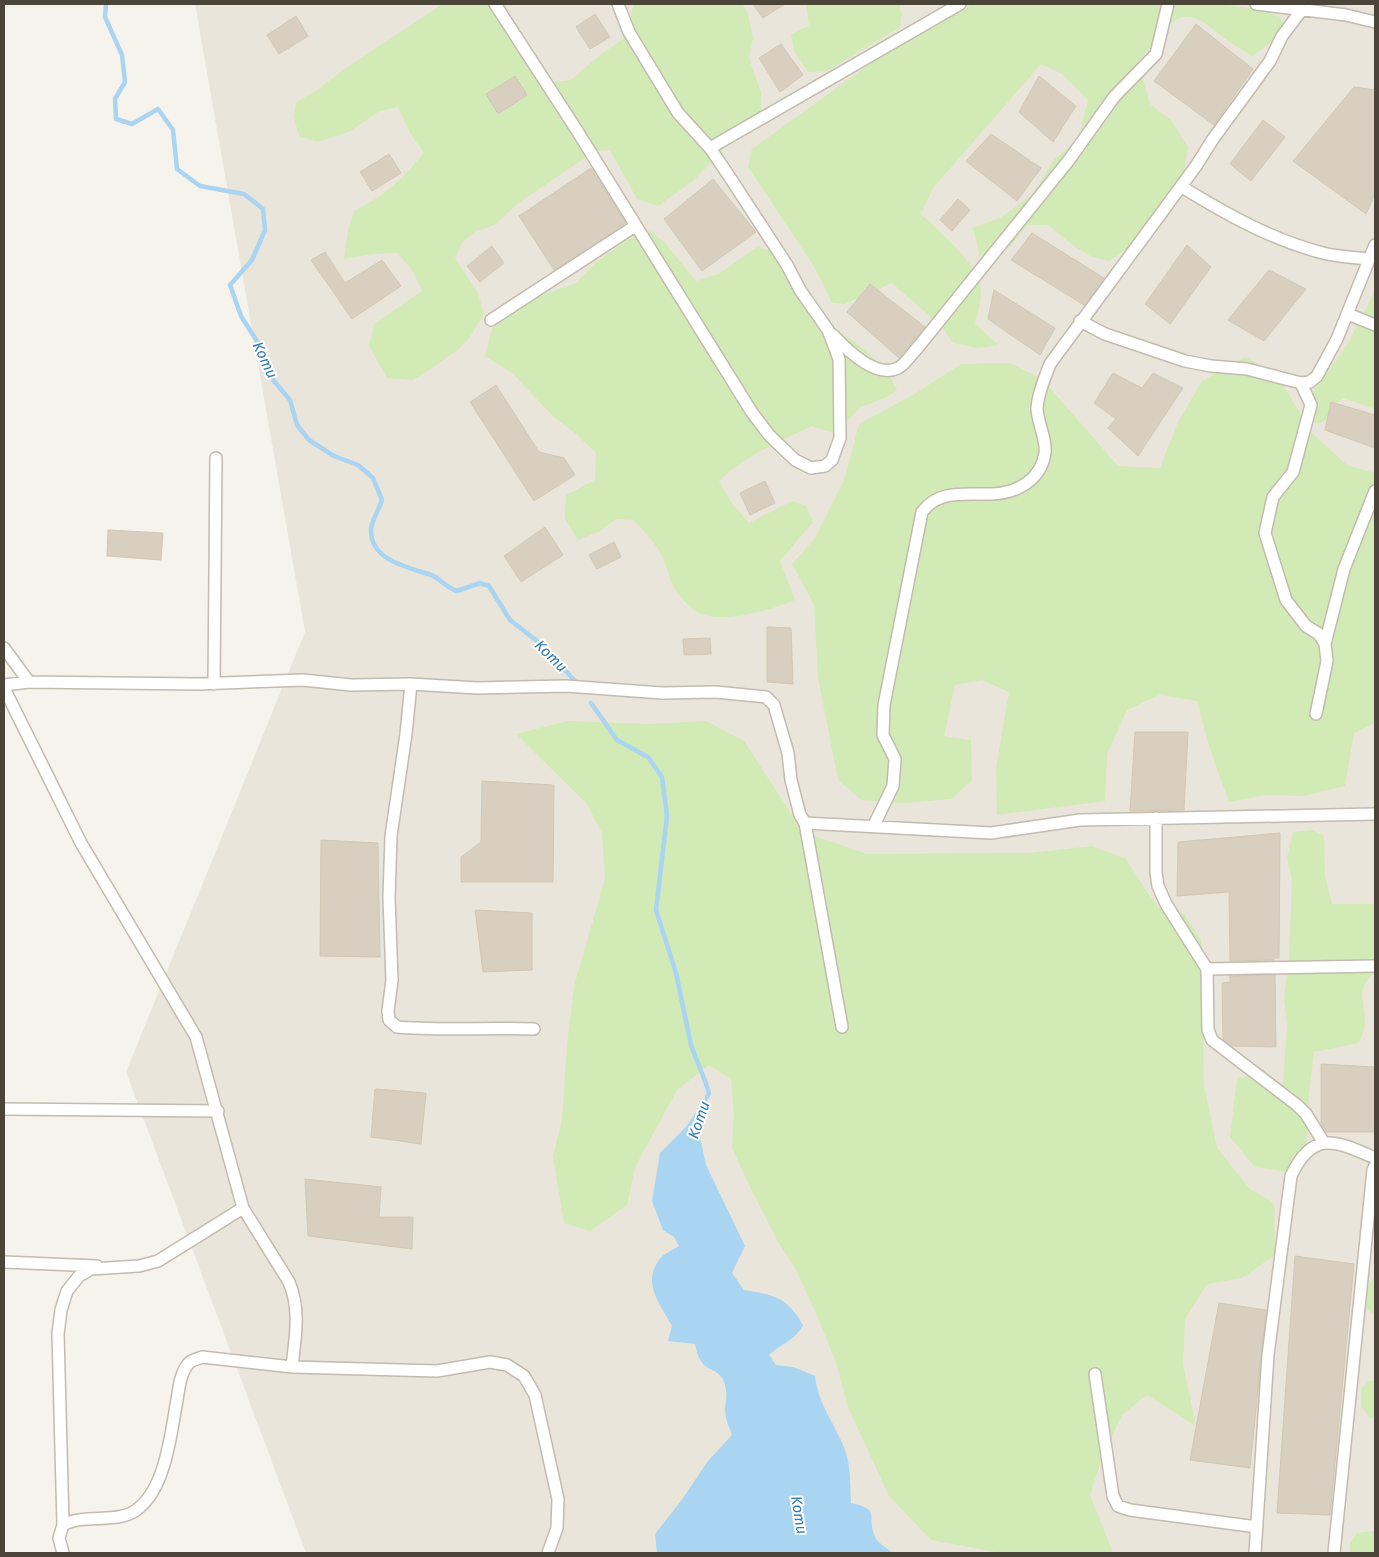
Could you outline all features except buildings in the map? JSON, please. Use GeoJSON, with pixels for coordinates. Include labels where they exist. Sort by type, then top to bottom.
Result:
{"type":"FeatureCollection","features":[{"type":"Feature","properties":{"kind":"street"},"geometry":{"type":"LineString","coordinates":[[495,4],[751,411],[770,435],[795,460],[811,468],[825,466],[832,460],[840,438],[839,359],[828,330]]}},
{"type":"Feature","properties":{"kind":"street"},"geometry":{"type":"LineString","coordinates":[[618,4],[629,32],[678,113],[710,148],[787,265],[800,290],[828,330],[850,354],[882,371],[898,368],[919,346],[1068,160],[1114,97],[1156,54],[1168,4]]}},
{"type":"Feature","properties":{"kind":"street"},"geometry":{"type":"LineString","coordinates":[[710,148],[960,4]]}},
{"type":"Feature","properties":{"kind":"street"},"geometry":{"type":"LineString","coordinates":[[1256,4],[1301,7],[1375,22]]}},
{"type":"Feature","properties":{"kind":"street"},"geometry":{"type":"LineString","coordinates":[[874,825],[893,786],[895,759],[883,736],[884,705],[922,512],[930,501],[942,497],[1007,493],[1023,487],[1036,473],[1046,452],[1037,410],[1039,394],[1050,364],[1080,321],[1182,187],[1270,61],[1282,36],[1301,7]]}},
{"type":"Feature","properties":{"kind":"street"},"geometry":{"type":"LineString","coordinates":[[1182,187],[1231,217],[1292,244],[1325,254],[1369,259]]}},
{"type":"Feature","properties":{"kind":"street"},"geometry":{"type":"LineString","coordinates":[[491,320],[635,226]]}},
{"type":"Feature","properties":{"kind":"street"},"geometry":{"type":"LineString","coordinates":[[1080,321],[1105,334],[1185,361],[1211,366],[1246,369],[1301,383],[1310,382],[1317,376],[1348,314],[1375,245]]}},
{"type":"Feature","properties":{"kind":"street"},"geometry":{"type":"LineString","coordinates":[[1348,314],[1375,325]]}},
{"type":"Feature","properties":{"kind":"street"},"geometry":{"type":"LineString","coordinates":[[1301,383],[1312,405],[1293,472],[1273,497],[1265,533],[1286,600],[1306,626],[1319,634],[1325,644]]}},
{"type":"Feature","properties":{"kind":"street"},"geometry":{"type":"LineString","coordinates":[[214,684],[216,458]]}},
{"type":"Feature","properties":{"kind":"street"},"geometry":{"type":"LineString","coordinates":[[1316,714],[1327,661],[1325,644],[1344,569],[1375,491]]}},
{"type":"Feature","properties":{"kind":"street"},"geometry":{"type":"LineString","coordinates":[[4,648],[29,682]]}},
{"type":"Feature","properties":{"kind":"street"},"geometry":{"type":"LineString","coordinates":[[292,1367],[297,1318],[295,1294],[290,1282],[242,1208],[218,1111],[196,1037],[81,842],[4,687],[29,682],[214,684],[303,680],[351,685],[411,684],[477,688],[566,686],[662,693],[716,692],[766,698],[774,705],[788,754],[800,814],[805,823],[842,1027]]}},
{"type":"Feature","properties":{"kind":"street"},"geometry":{"type":"LineString","coordinates":[[411,684],[405,743],[391,836],[388,898],[392,980],[388,1011],[389,1020],[397,1027],[432,1030],[486,1027],[534,1029]]}},
{"type":"Feature","properties":{"kind":"street"},"geometry":{"type":"LineString","coordinates":[[805,823],[874,825],[991,833],[1080,820],[1375,814]]}},
{"type":"Feature","properties":{"kind":"street"},"geometry":{"type":"LineString","coordinates":[[1156,818],[1156,872],[1158,886],[1166,904],[1206,969],[1208,1030],[1212,1040],[1296,1104],[1306,1114],[1324,1143]]}},
{"type":"Feature","properties":{"kind":"street"},"geometry":{"type":"LineString","coordinates":[[1206,969],[1375,966]]}},
{"type":"Feature","properties":{"kind":"street"},"geometry":{"type":"LineString","coordinates":[[4,1109],[218,1111]]}},
{"type":"Feature","properties":{"kind":"street"},"geometry":{"type":"LineString","coordinates":[[1255,1553],[1268,1355],[1291,1176],[1298,1163],[1309,1150],[1324,1143],[1341,1143],[1375,1158]]}},
{"type":"Feature","properties":{"kind":"street"},"geometry":{"type":"LineString","coordinates":[[1334,1553],[1373,1170],[1375,1166]]}},
{"type":"Feature","properties":{"kind":"street"},"geometry":{"type":"LineString","coordinates":[[63,1553],[59,1538],[63,1525],[58,1334],[61,1310],[67,1291],[79,1276],[91,1270],[158,1261],[242,1208]]}},
{"type":"Feature","properties":{"kind":"street"},"geometry":{"type":"LineString","coordinates":[[4,1262],[123,1267]]}},
{"type":"Feature","properties":{"kind":"street"},"geometry":{"type":"LineString","coordinates":[[63,1525],[74,1519],[124,1516],[140,1507],[156,1485],[169,1446],[181,1376],[189,1362],[202,1357],[292,1367],[437,1371],[490,1362],[507,1365],[524,1376],[535,1395],[558,1499],[557,1528],[548,1553]]}},
{"type":"Feature","properties":{"kind":"street"},"geometry":{"type":"LineString","coordinates":[[1095,1374],[1113,1496],[1118,1506],[1130,1510],[1257,1527]]}},
{"type":"Feature","properties":{"kind":"shaded area"},"geometry":{"type":"Polygon","coordinates":[[[195,4],[1375,4],[1375,1553],[306,1553],[126,1072],[305,632],[195,4]]]}},
{"type":"Feature","properties":{"kind":"green space"},"geometry":{"type":"Polygon","coordinates":[[[443,4],[506,4],[515,29],[554,82],[571,80],[600,55],[623,39],[634,4],[742,4],[748,13],[753,38],[749,59],[761,92],[761,111],[693,181],[658,206],[637,199],[610,150],[595,151],[517,204],[496,224],[475,232],[462,243],[455,258],[478,293],[484,314],[470,337],[459,349],[429,370],[413,380],[387,378],[369,346],[374,324],[422,291],[413,272],[398,253],[373,254],[344,259],[348,231],[354,211],[375,199],[392,186],[424,153],[410,133],[398,107],[378,112],[349,132],[317,142],[299,136],[294,117],[296,102],[317,90],[350,65],[443,4]]]}},
{"type":"Feature","properties":{"kind":"green space"},"geometry":{"type":"Polygon","coordinates":[[[806,4],[899,4],[902,13],[900,27],[827,71],[808,72],[794,51],[791,34],[809,26],[806,4]]]}},
{"type":"Feature","properties":{"kind":"green space"},"geometry":{"type":"Polygon","coordinates":[[[972,4],[1214,4],[1260,9],[1280,17],[1284,22],[1272,42],[1252,56],[1195,18],[1180,18],[1164,29],[1154,41],[1138,63],[1150,104],[1171,120],[1188,147],[1184,172],[1145,236],[1109,261],[1092,257],[1075,247],[1048,225],[1028,225],[1010,246],[980,256],[973,228],[1000,218],[1033,194],[1054,159],[1078,141],[1088,100],[1062,74],[1041,64],[933,188],[921,214],[957,248],[979,280],[981,298],[975,324],[999,345],[978,348],[953,343],[942,327],[892,283],[845,304],[832,303],[815,268],[748,167],[752,149],[874,61],[972,4]]]}},
{"type":"Feature","properties":{"kind":"green space"},"geometry":{"type":"Polygon","coordinates":[[[651,231],[666,244],[696,281],[719,274],[757,247],[774,251],[791,289],[829,324],[864,349],[888,371],[897,390],[887,397],[859,408],[837,434],[812,426],[751,456],[719,481],[731,502],[749,523],[792,501],[806,506],[813,522],[780,561],[795,600],[785,604],[759,612],[731,617],[705,615],[695,611],[676,591],[659,551],[633,520],[616,519],[600,531],[578,540],[565,519],[566,495],[595,480],[596,453],[554,417],[511,372],[485,356],[492,329],[504,314],[528,300],[576,283],[595,263],[627,240],[651,231]]]}},
{"type":"Feature","properties":{"kind":"green space"},"geometry":{"type":"Polygon","coordinates":[[[1375,291],[1375,409],[1343,398],[1336,403],[1330,417],[1318,424],[1308,418],[1311,395],[1347,345],[1375,291]]]}},
{"type":"Feature","properties":{"kind":"green space"},"geometry":{"type":"Polygon","coordinates":[[[1245,357],[1276,373],[1311,432],[1347,465],[1375,473],[1375,723],[1354,733],[1345,786],[1303,796],[1266,795],[1229,802],[1210,749],[1197,701],[1159,695],[1127,710],[1107,754],[1105,801],[997,815],[996,768],[1009,692],[982,680],[955,685],[944,736],[971,740],[972,780],[952,799],[903,803],[861,800],[838,780],[818,677],[814,604],[792,564],[815,538],[845,478],[859,424],[913,395],[961,364],[1010,363],[1042,379],[1118,466],[1160,468],[1178,422],[1202,381],[1245,357]]]}},
{"type":"Feature","properties":{"kind":"green space"},"geometry":{"type":"Polygon","coordinates":[[[568,721],[647,724],[706,721],[744,741],[803,832],[867,854],[1029,853],[1092,846],[1125,858],[1158,908],[1184,914],[1201,940],[1204,1085],[1217,1148],[1250,1189],[1274,1203],[1275,1255],[1242,1278],[1207,1284],[1185,1319],[1183,1364],[1196,1426],[1147,1395],[1122,1415],[1104,1452],[1090,1495],[1112,1550],[1111,1553],[1001,1553],[931,1540],[889,1496],[848,1407],[836,1362],[815,1311],[794,1266],[778,1242],[732,1148],[734,1114],[731,1079],[709,1065],[677,1090],[635,1167],[627,1205],[590,1231],[564,1223],[553,1156],[562,1120],[567,1045],[574,986],[605,879],[602,833],[587,804],[516,734],[568,721]]]}},
{"type":"Feature","properties":{"kind":"green space"},"geometry":{"type":"Polygon","coordinates":[[[1312,830],[1324,836],[1325,876],[1332,904],[1375,904],[1375,972],[1363,990],[1365,1026],[1359,1043],[1314,1052],[1309,1095],[1305,1166],[1288,1172],[1255,1167],[1230,1137],[1237,1078],[1260,1074],[1283,1084],[1287,1025],[1284,998],[1289,958],[1292,879],[1287,858],[1293,832],[1312,830]]]}},
{"type":"Feature","properties":{"kind":"green space"},"geometry":{"type":"Polygon","coordinates":[[[1375,1276],[1375,1312],[1371,1313],[1366,1307],[1366,1298],[1369,1286],[1375,1276]]]}},
{"type":"Feature","properties":{"kind":"green space"},"geometry":{"type":"Polygon","coordinates":[[[1375,1380],[1375,1418],[1370,1418],[1361,1407],[1361,1389],[1369,1381],[1375,1380]]]}},
{"type":"Feature","properties":{"kind":"green space"},"geometry":{"type":"Polygon","coordinates":[[[1375,1531],[1375,1553],[1350,1553],[1350,1544],[1357,1533],[1375,1531]]]}},
{"type":"Feature","properties":{"kind":"water"},"geometry":{"type":"Polygon","coordinates":[[[709,1093],[700,1137],[706,1165],[745,1246],[732,1273],[744,1290],[772,1296],[785,1303],[803,1325],[792,1339],[769,1355],[776,1365],[793,1367],[815,1376],[819,1395],[846,1452],[850,1473],[851,1503],[861,1505],[870,1511],[876,1539],[893,1553],[657,1553],[655,1534],[681,1501],[708,1461],[732,1435],[727,1422],[725,1409],[726,1393],[721,1376],[705,1366],[701,1361],[695,1344],[668,1341],[672,1326],[658,1302],[652,1286],[654,1269],[659,1260],[679,1246],[674,1237],[663,1230],[652,1201],[660,1153],[686,1127],[709,1093]]]}},
{"type":"Feature","properties":{"kind":"waterway","name":"Komu"},"geometry":{"type":"LineString","coordinates":[[106,4],[105,17],[122,55],[125,82],[115,99],[116,119],[132,124],[158,109],[173,130],[177,169],[200,186],[244,194],[263,209],[265,230],[252,260],[230,285],[241,316],[265,354],[274,381],[290,400],[297,425],[309,440],[334,456],[358,465],[373,478],[382,500],[371,529],[372,540],[377,549],[383,556],[392,561],[434,576],[457,591],[480,583],[489,586],[510,620],[537,641],[576,682]]}},
{"type":"Feature","properties":{"kind":"waterway","name":"Komu"},"geometry":{"type":"LineString","coordinates":[[591,703],[617,740],[648,757],[662,777],[667,816],[656,910],[676,973],[691,1045],[709,1093],[707,1097]]}}]}
